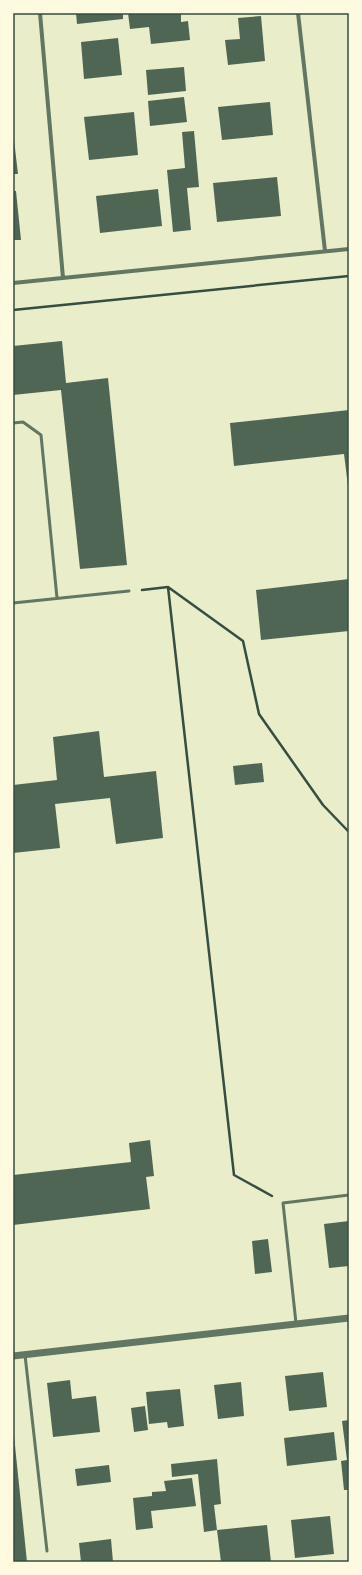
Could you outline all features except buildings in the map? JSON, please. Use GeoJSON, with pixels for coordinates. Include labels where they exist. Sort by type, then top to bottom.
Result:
{"type":"FeatureCollection","features":[{"type":"Feature","properties":{"kind":"street"},"geometry":{"type":"LineString","coordinates":[[40,13],[63,278]]}},
{"type":"Feature","properties":{"kind":"street"},"geometry":{"type":"LineString","coordinates":[[298,13],[325,251]]}},
{"type":"Feature","properties":{"kind":"street"},"geometry":{"type":"LineString","coordinates":[[13,283],[349,249]]}},
{"type":"Feature","properties":{"kind":"street"},"geometry":{"type":"LineString","coordinates":[[13,1356],[349,1318]]}},
{"type":"Feature","properties":{"kind":"lane"},"geometry":{"type":"LineString","coordinates":[[13,423],[23,422],[41,435],[58,598]]}},
{"type":"Feature","properties":{"kind":"lane"},"geometry":{"type":"LineString","coordinates":[[13,603],[129,591]]}},
{"type":"Feature","properties":{"kind":"lane"},"geometry":{"type":"LineString","coordinates":[[296,1324],[283,1202],[349,1195]]}},
{"type":"Feature","properties":{"kind":"lane"},"geometry":{"type":"LineString","coordinates":[[26,1355],[47,1551]]}},
{"type":"Feature","properties":{"kind":"path"},"geometry":{"type":"LineString","coordinates":[[13,310],[349,276]]}},
{"type":"Feature","properties":{"kind":"path"},"geometry":{"type":"LineString","coordinates":[[168,587],[234,1175],[283,1202]]}},
{"type":"Feature","properties":{"kind":"path"},"geometry":{"type":"LineString","coordinates":[[156,588],[168,587],[243,641],[259,714],[323,805],[349,832]]}}]}
